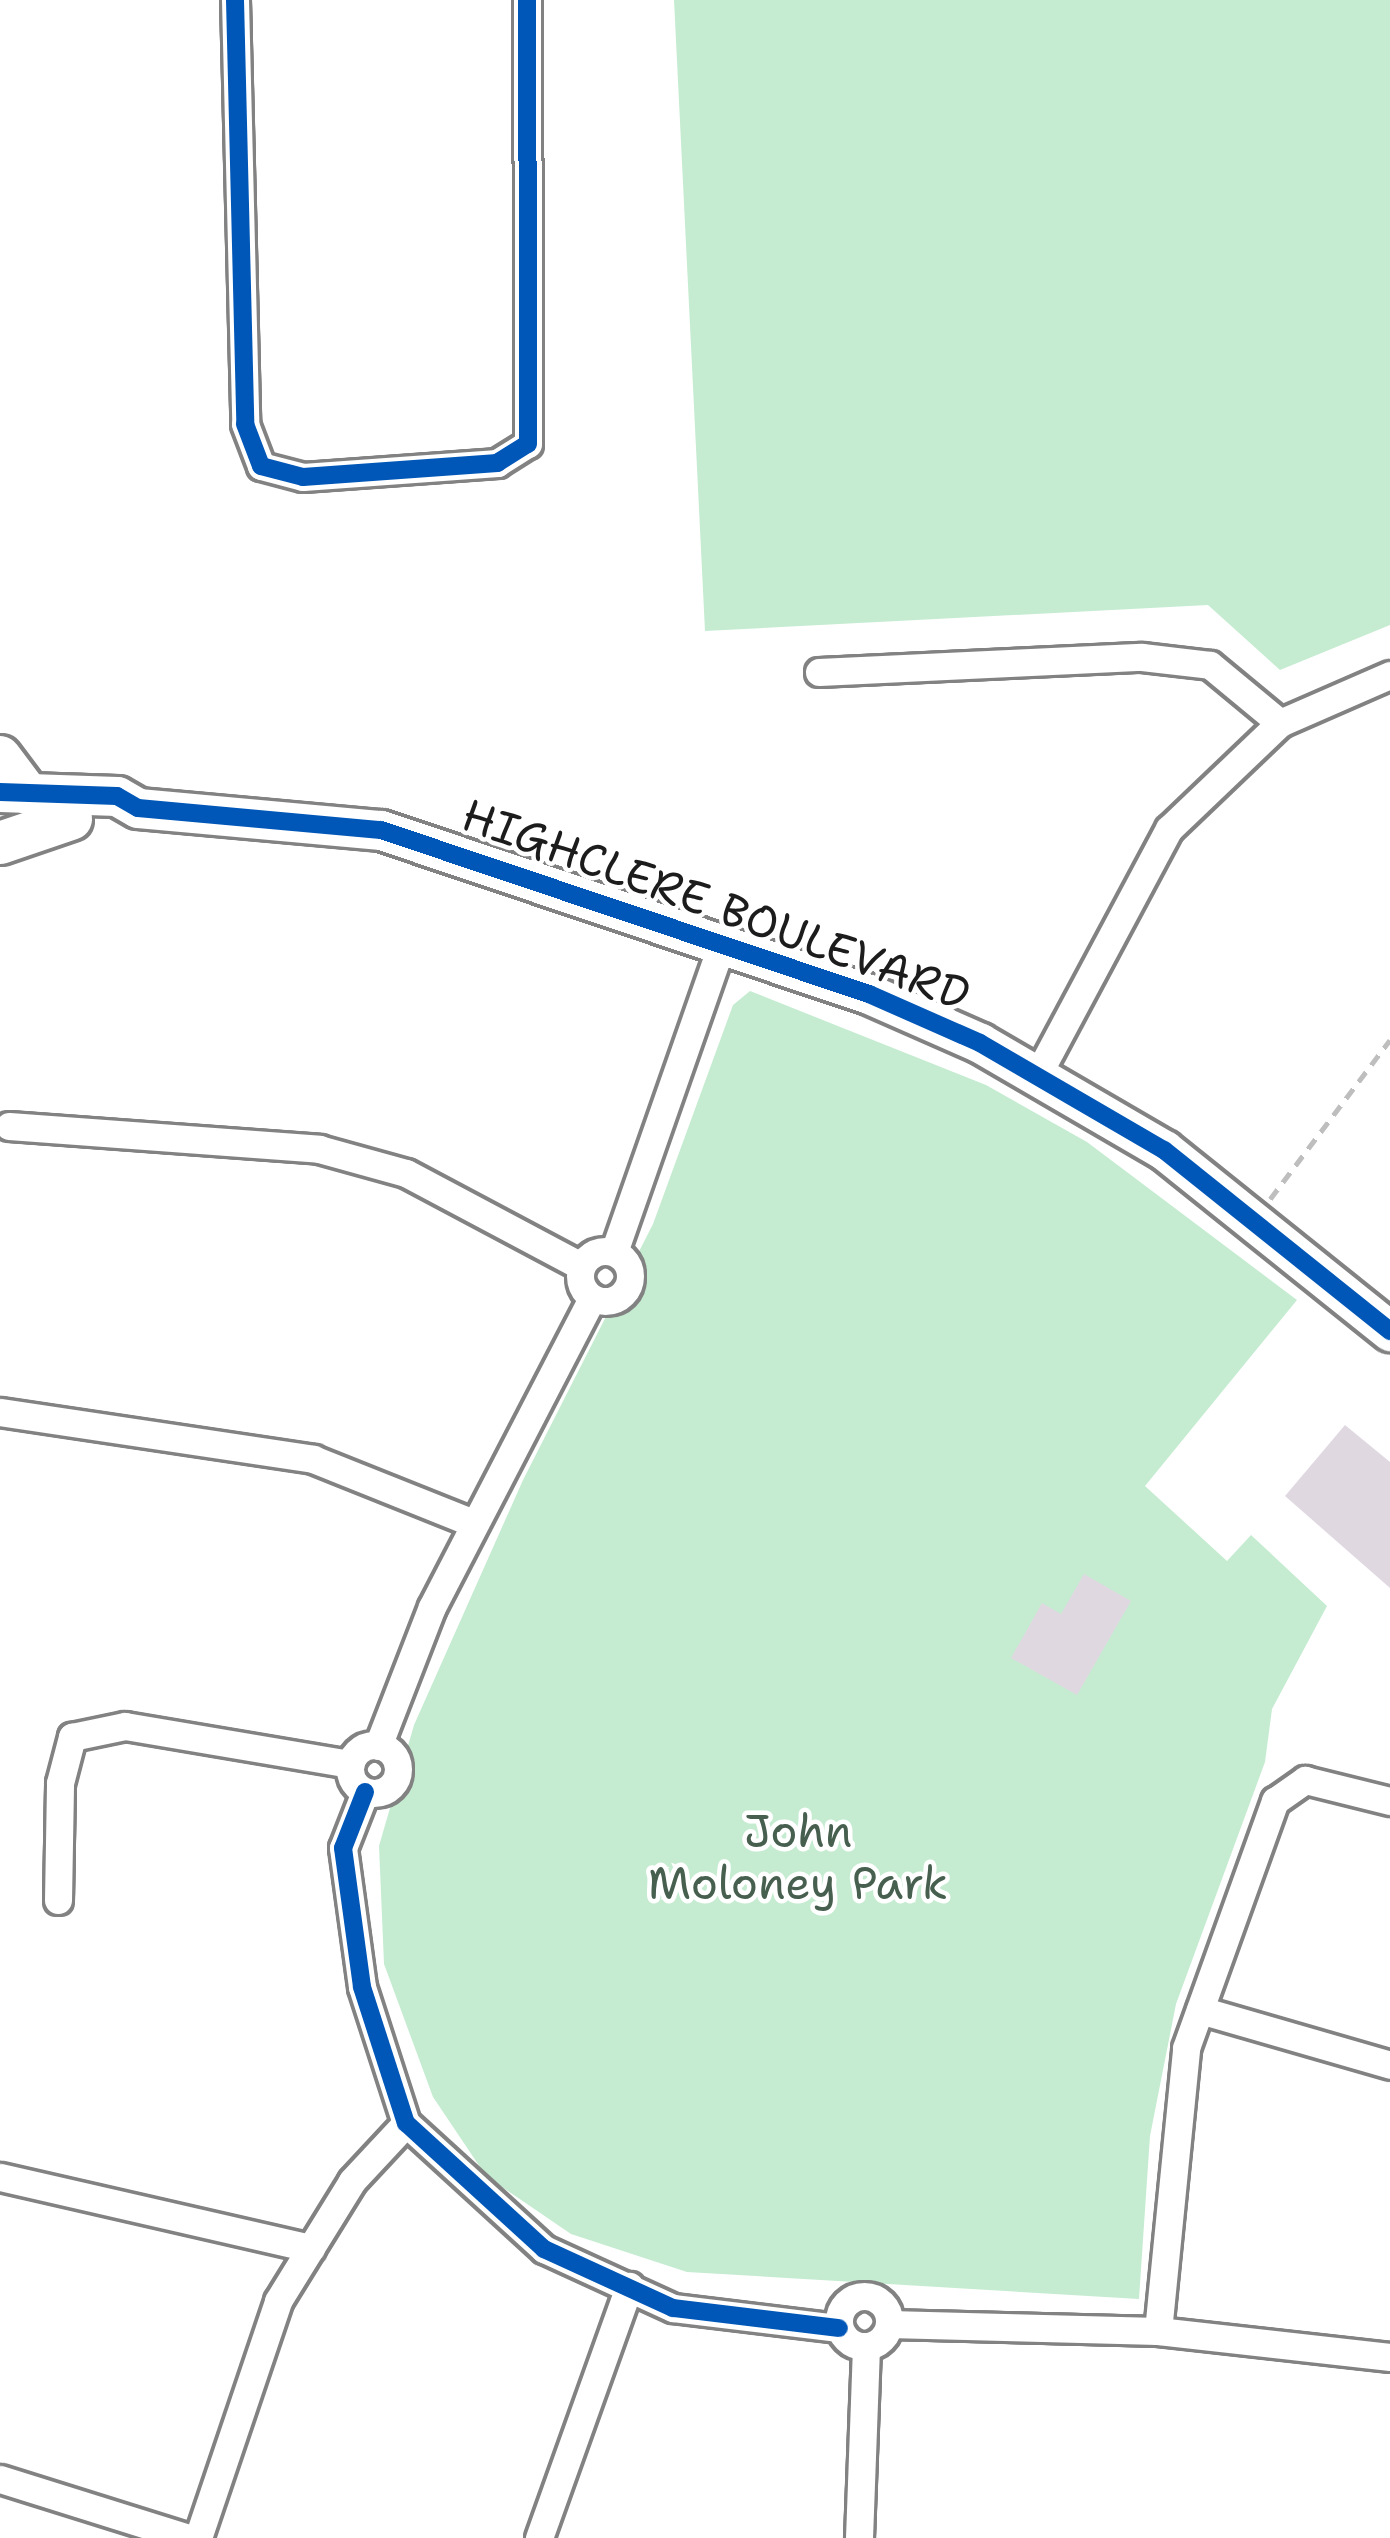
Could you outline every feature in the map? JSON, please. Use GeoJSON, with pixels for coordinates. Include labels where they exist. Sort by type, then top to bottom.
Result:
{"type":"FeatureCollection","features":[{"type":"Feature","properties":{"kind":"main road"},"geometry":{"type":"LineString","coordinates":[[0,757],[9,801]]}},
{"type":"Feature","properties":{"kind":"main road"},"geometry":{"type":"LineString","coordinates":[[0,843],[71,819]]}},
{"type":"Feature","properties":{"kind":"street"},"geometry":{"type":"LineString","coordinates":[[235,0],[245,424],[261,466],[303,477],[497,463],[528,444],[534,416],[526,0]]}},
{"type":"Feature","properties":{"kind":"street"},"geometry":{"type":"LineString","coordinates":[[819,672],[1142,657],[1210,665],[1280,723]]}},
{"type":"Feature","properties":{"kind":"street"},"geometry":{"type":"LineString","coordinates":[[1038,1074],[1169,829],[1280,723],[1390,675]]}},
{"type":"Feature","properties":{"kind":"street","name":"HIGHCLERE BOULEVARD"},"geometry":{"type":"LineString","coordinates":[[9,801],[117,796],[138,808],[381,830],[724,940],[910,1011],[1038,1074],[1164,1150],[1257,1219],[1390,1331]]}},
{"type":"Feature","properties":{"kind":"street","name":"HIGHCLERE BOULEVARD"},"geometry":{"type":"LineString","coordinates":[[9,801],[71,819],[115,820],[138,808]]}},
{"type":"Feature","properties":{"kind":"street"},"geometry":{"type":"LineString","coordinates":[[614,1252],[724,940]]}},
{"type":"Feature","properties":{"kind":"street"},"geometry":{"type":"LineString","coordinates":[[9,1126],[319,1149],[406,1173],[581,1266]]}},
{"type":"Feature","properties":{"kind":"street"},"geometry":{"type":"LineString","coordinates":[[594,1252],[614,1252],[628,1267],[627,1288],[611,1300],[592,1298],[581,1284],[581,1266],[594,1252]]}},
{"type":"Feature","properties":{"kind":"street"},"geometry":{"type":"LineString","coordinates":[[378,1746],[472,1523],[592,1298]]}},
{"type":"Feature","properties":{"kind":"street"},"geometry":{"type":"LineString","coordinates":[[0,1412],[313,1460],[472,1523]]}},
{"type":"Feature","properties":{"kind":"street"},"geometry":{"type":"LineString","coordinates":[[58,1900],[60,1783],[72,1737],[124,1726],[350,1764]]}},
{"type":"Feature","properties":{"kind":"street"},"geometry":{"type":"LineString","coordinates":[[350,1764],[360,1750],[378,1746],[395,1758],[396,1778],[383,1791],[365,1792]]}},
{"type":"Feature","properties":{"kind":"street"},"geometry":{"type":"LineString","coordinates":[[350,1764],[365,1792],[343,1848],[362,1987],[406,2123],[544,2249],[674,2308],[839,2328],[866,2347]]}},
{"type":"Feature","properties":{"kind":"street"},"geometry":{"type":"LineString","coordinates":[[1158,2331],[1186,2048],[1275,1801],[1305,1780],[1390,1802]]}},
{"type":"Feature","properties":{"kind":"street"},"geometry":{"type":"LineString","coordinates":[[1200,2010],[1390,2065]]}},
{"type":"Feature","properties":{"kind":"street"},"geometry":{"type":"LineString","coordinates":[[0,2479],[193,2538],[278,2301],[352,2181],[406,2123]]}},
{"type":"Feature","properties":{"kind":"street"},"geometry":{"type":"LineString","coordinates":[[0,2177],[310,2248]]}},
{"type":"Feature","properties":{"kind":"street"},"geometry":{"type":"LineString","coordinates":[[539,2538],[629,2286]]}},
{"type":"Feature","properties":{"kind":"street"},"geometry":{"type":"LineString","coordinates":[[839,2328],[846,2303],[862,2296],[879,2301],[889,2324]]}},
{"type":"Feature","properties":{"kind":"street"},"geometry":{"type":"LineString","coordinates":[[859,2538],[866,2347],[889,2324],[1158,2331],[1390,2357]]}},
{"type":"Feature","properties":{"kind":"path"},"geometry":{"type":"LineString","coordinates":[[1257,1219],[1390,1040]]}},
{"type":"Feature","properties":{"kind":"green space"},"geometry":{"type":"Polygon","coordinates":[[[674,0],[1390,0],[1390,625],[1280,670],[1208,605],[705,631],[674,0]]]}},
{"type":"Feature","properties":{"kind":"green space","name":"John Moloney Park"},"geometry":{"type":"Polygon","coordinates":[[[750,991],[986,1085],[1087,1142],[1297,1300],[1145,1486],[1227,1561],[1251,1535],[1327,1606],[1272,1709],[1265,1762],[1176,2004],[1150,2136],[1139,2299],[687,2272],[571,2234],[486,2176],[433,2097],[384,1964],[379,1846],[414,1725],[523,1480],[653,1224],[733,1005],[750,991]]]}},
{"type":"Feature","properties":{"kind":"building"},"geometry":{"type":"Polygon","coordinates":[[[1345,1425],[1390,1462],[1390,1588],[1285,1496],[1345,1425]]]}},
{"type":"Feature","properties":{"kind":"building"},"geometry":{"type":"Polygon","coordinates":[[[1084,1574],[1131,1601],[1077,1695],[1011,1658],[1042,1603],[1061,1614],[1084,1574]]]}},
{"type":"Feature","properties":{"kind":"cycle path"},"geometry":{"type":"LineString","coordinates":[[235,0],[245,424],[261,466],[303,477],[497,463],[528,444],[527,0]]}},
{"type":"Feature","properties":{"kind":"cycle path"},"geometry":{"type":"LineString","coordinates":[[0,792],[117,796],[138,808],[381,830],[869,994],[980,1043],[1164,1150],[1390,1331]]}},
{"type":"Feature","properties":{"kind":"cycle path"},"geometry":{"type":"LineString","coordinates":[[365,1792],[343,1848],[362,1987],[406,2123],[544,2249],[673,2308],[839,2328]]}}]}
